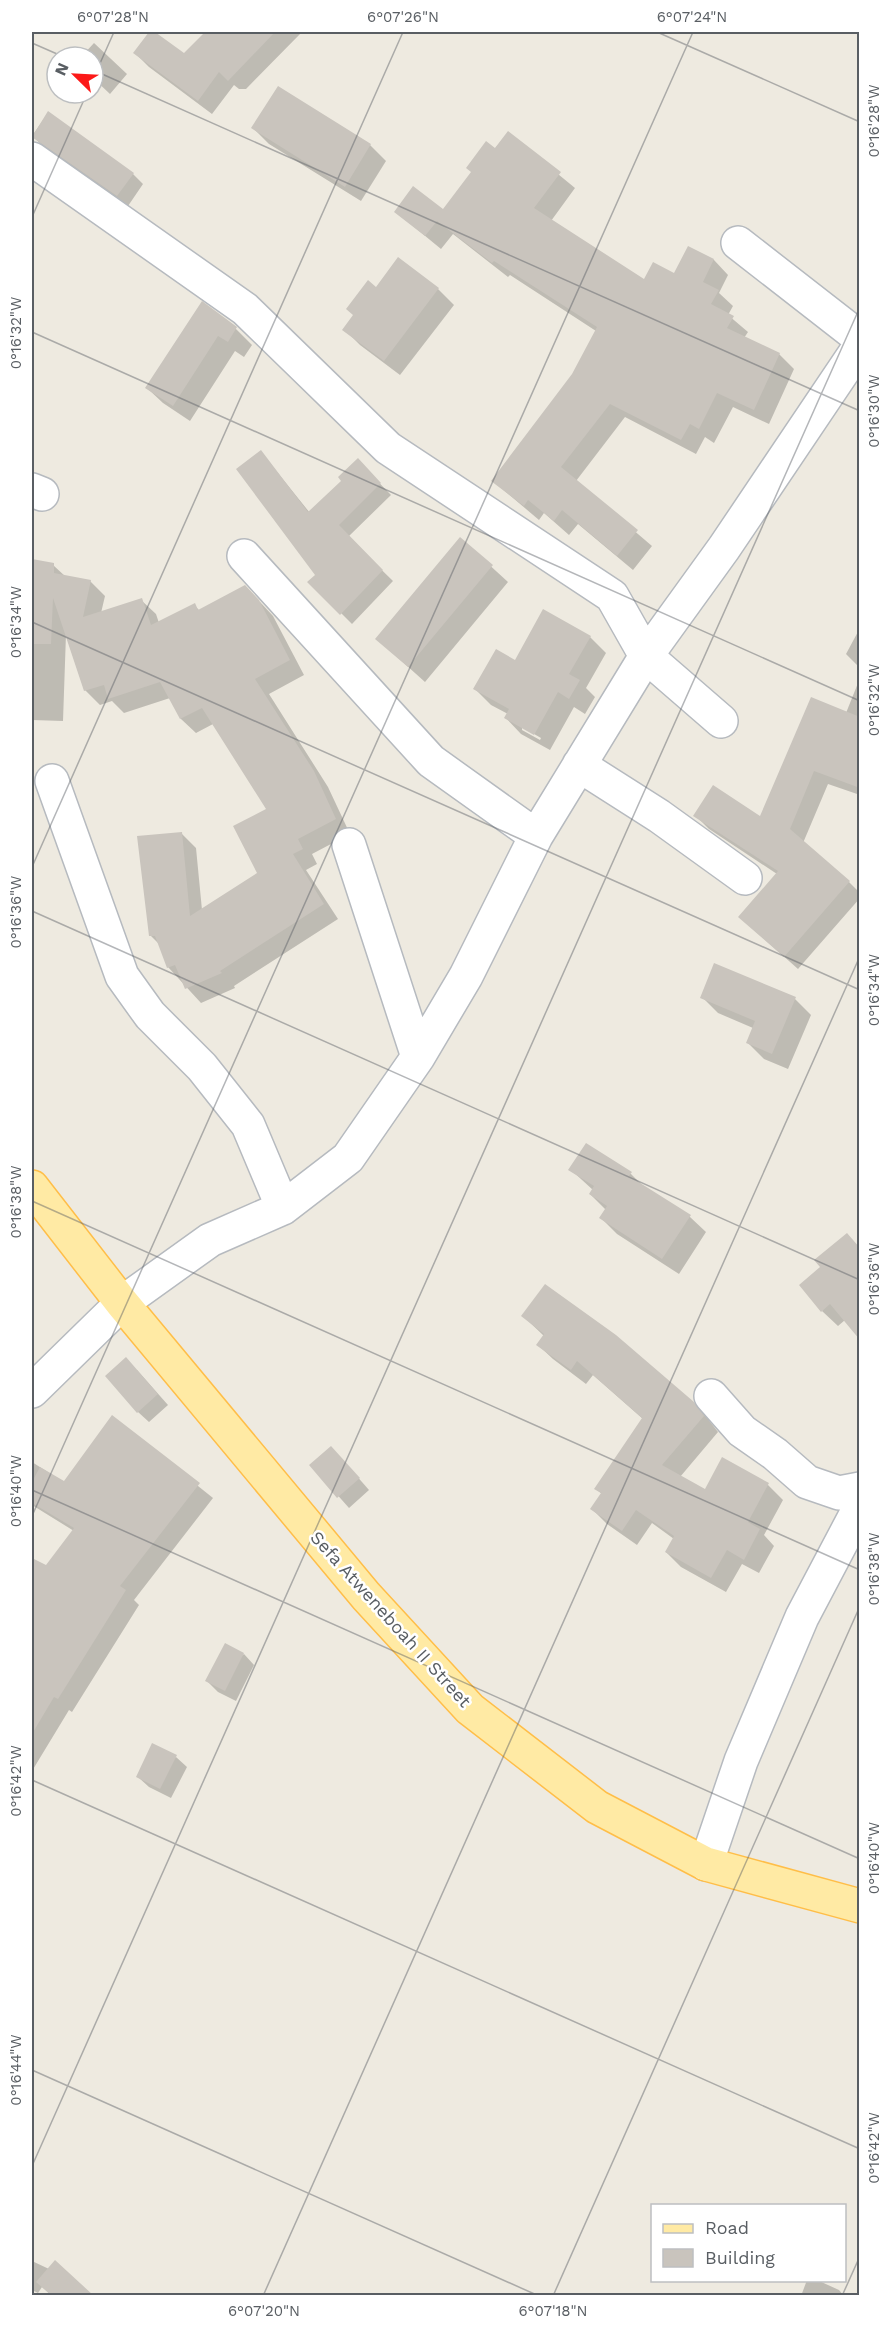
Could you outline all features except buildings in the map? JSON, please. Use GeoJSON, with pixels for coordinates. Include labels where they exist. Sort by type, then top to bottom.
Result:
{"type":"FeatureCollection","features":[{"type":"Feature","properties":{"kind":"main road","name":"Sefa Atweneboah II Street"},"geometry":{"type":"LineString","coordinates":[[32,1187],[122,1304],[366,1596],[470,1709],[597,1807],[706,1864],[860,1906]]}},
{"type":"Feature","properties":{"kind":"street"},"geometry":{"type":"LineString","coordinates":[[32,159],[245,309],[388,448],[612,596],[646,656],[721,721]]}},
{"type":"Feature","properties":{"kind":"street"},"geometry":{"type":"LineString","coordinates":[[738,243],[860,338]]}},
{"type":"Feature","properties":{"kind":"street"},"geometry":{"type":"LineString","coordinates":[[32,1391],[122,1304],[210,1240],[283,1208],[348,1158],[418,1057],[465,976],[536,836],[646,656],[724,548],[860,346]]}},
{"type":"Feature","properties":{"kind":"street"},"geometry":{"type":"LineString","coordinates":[[244,556],[431,761],[536,836]]}},
{"type":"Feature","properties":{"kind":"street"},"geometry":{"type":"LineString","coordinates":[[579,765],[659,816],[745,879]]}},
{"type":"Feature","properties":{"kind":"street"},"geometry":{"type":"LineString","coordinates":[[52,781],[122,975],[150,1015],[202,1067],[248,1125],[283,1208]]}},
{"type":"Feature","properties":{"kind":"street"},"geometry":{"type":"LineString","coordinates":[[349,845],[418,1057]]}},
{"type":"Feature","properties":{"kind":"street"},"geometry":{"type":"LineString","coordinates":[[711,1396],[742,1431],[775,1454],[807,1482],[839,1493],[860,1489]]}},
{"type":"Feature","properties":{"kind":"street"},"geometry":{"type":"LineString","coordinates":[[706,1864],[741,1761],[802,1617],[860,1507]]}}]}
